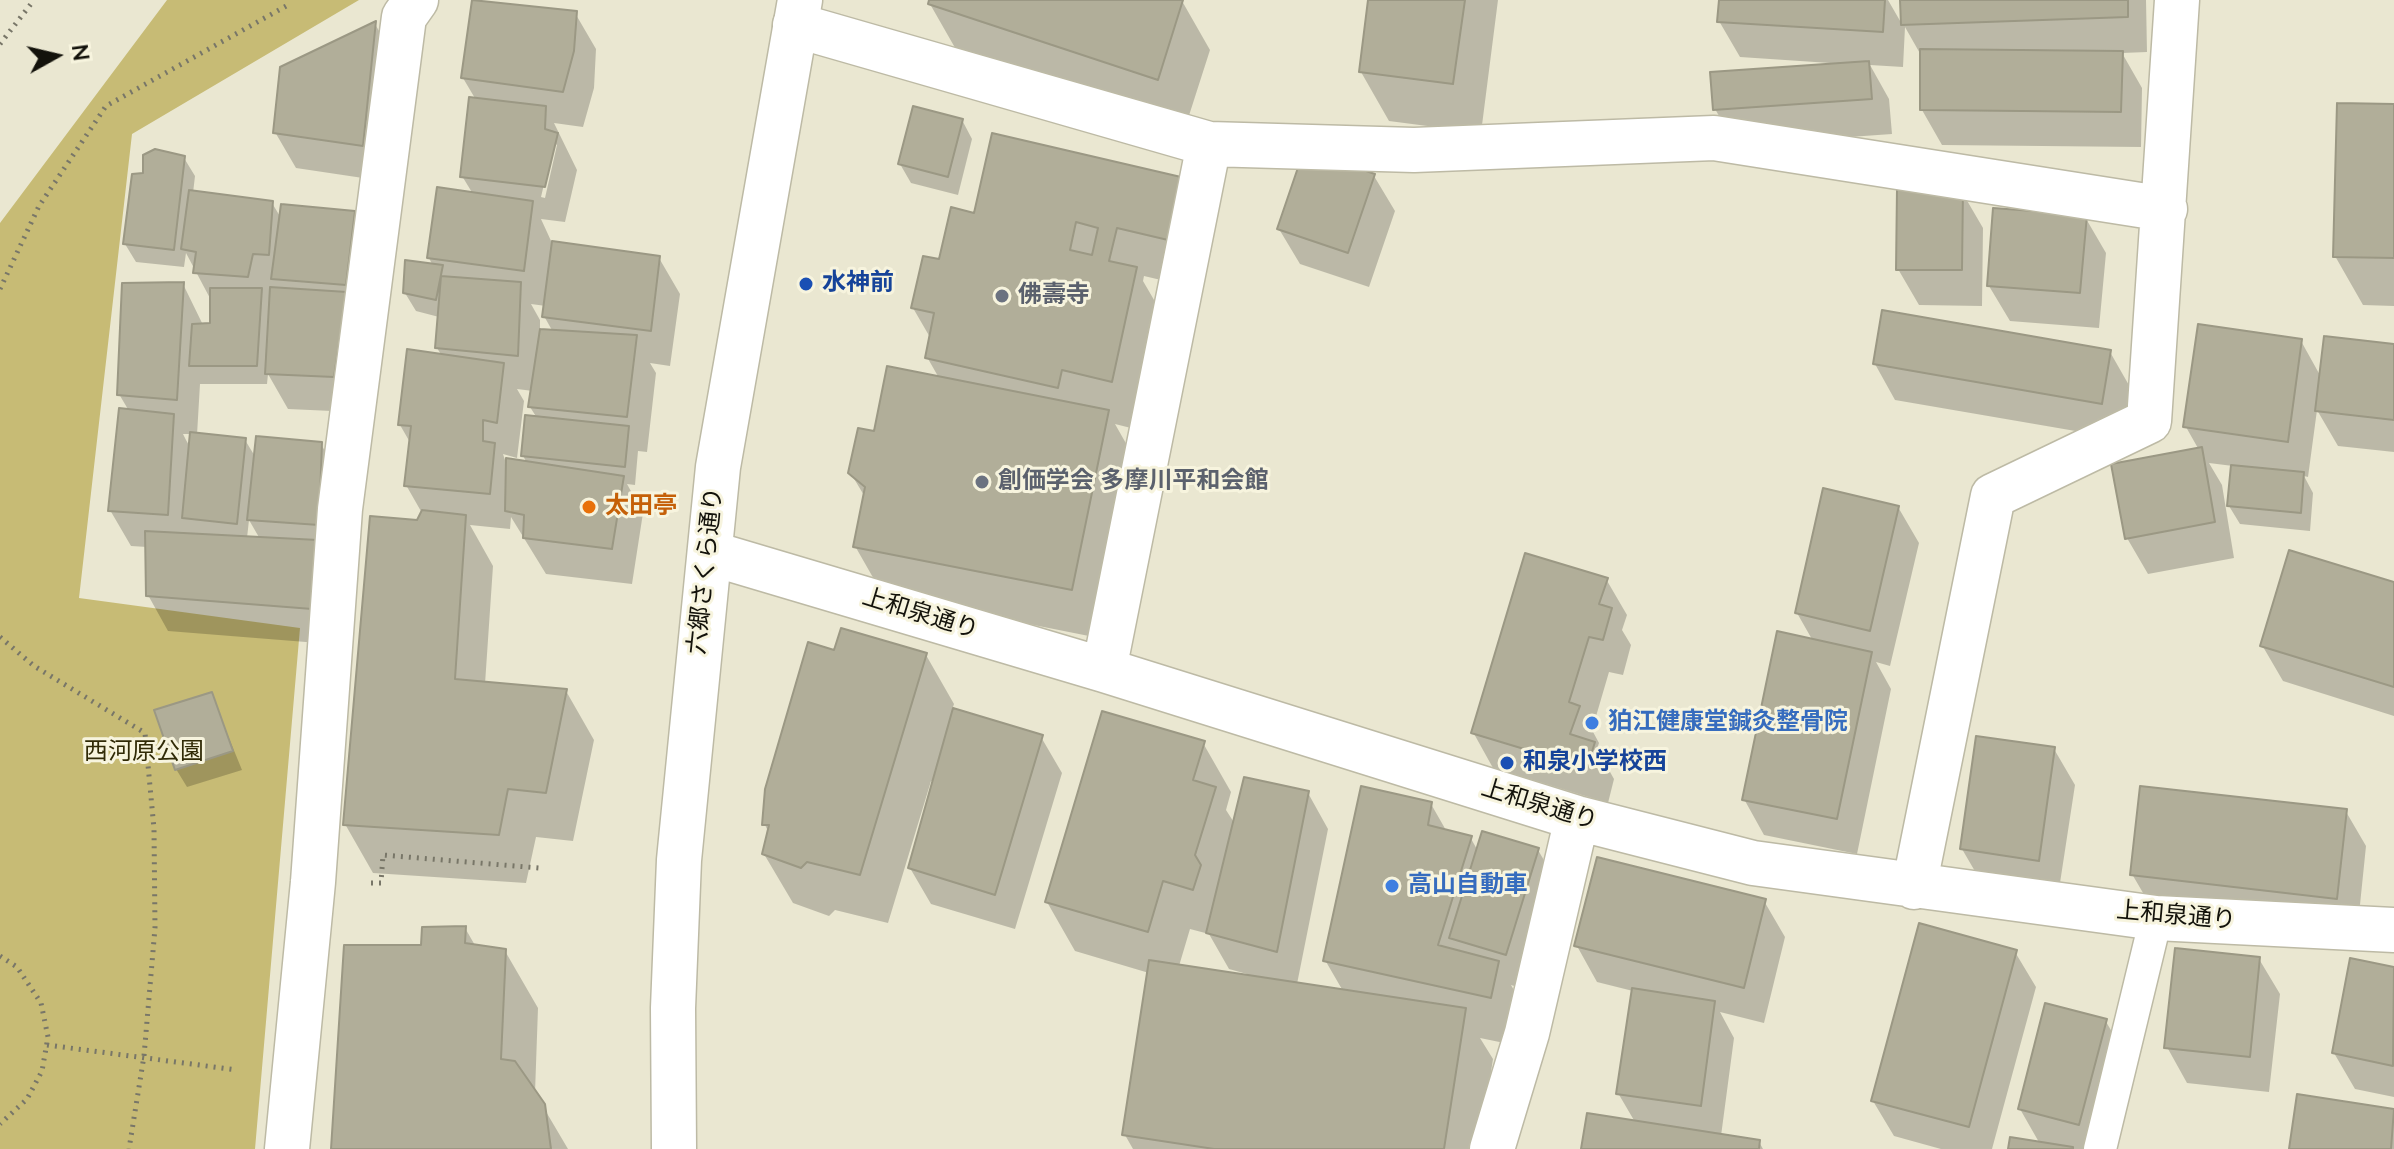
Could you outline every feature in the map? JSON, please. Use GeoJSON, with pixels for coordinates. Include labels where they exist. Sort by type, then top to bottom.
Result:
{"type":"FeatureCollection","features":[{"type":"Feature","properties":{"kind":"street"},"geometry":{"type":"LineString","coordinates":[[287,1149],[313,882],[340,509],[404,17],[416,0]]}},
{"type":"Feature","properties":{"kind":"street"},"geometry":{"type":"LineString","coordinates":[[1914,887],[1993,496],[2149,421],[2177,0]]}},
{"type":"Feature","properties":{"kind":"street"},"geometry":{"type":"LineString","coordinates":[[798,13],[1209,144],[1414,150],[1714,138],[2165,209]]}},
{"type":"Feature","properties":{"kind":"street","name":"六郷さくら通り"},"geometry":{"type":"LineString","coordinates":[[674,1149],[673,1008],[679,860],[718,467],[798,13]]}},
{"type":"Feature","properties":{"kind":"street"},"geometry":{"type":"LineString","coordinates":[[1104,670],[1209,144]]}},
{"type":"Feature","properties":{"kind":"street","name":"上和泉通り"},"geometry":{"type":"LineString","coordinates":[[710,553],[1104,670],[1577,818],[1753,863],[2156,918],[2394,930]]}},
{"type":"Feature","properties":{"kind":"street"},"geometry":{"type":"LineString","coordinates":[[1492,1149],[1527,1033],[1577,818]]}},
{"type":"Feature","properties":{"kind":"lane"},"geometry":{"type":"LineString","coordinates":[[2100,1149],[2156,918]]}},
{"type":"Feature","properties":{"kind":"path"},"geometry":{"type":"LineString","coordinates":[[0,44],[34,0]]}},
{"type":"Feature","properties":{"kind":"path"},"geometry":{"type":"LineString","coordinates":[[0,289],[39,206],[106,106],[288,5]]}},
{"type":"Feature","properties":{"kind":"path"},"geometry":{"type":"LineString","coordinates":[[0,637],[34,666],[145,733],[154,829],[155,928],[144,1056],[129,1149]]}},
{"type":"Feature","properties":{"kind":"path"},"geometry":{"type":"LineString","coordinates":[[313,882],[381,883],[383,855],[539,868]]}},
{"type":"Feature","properties":{"kind":"path"},"geometry":{"type":"LineString","coordinates":[[0,956],[17,967],[41,1003],[47,1045],[42,1071],[27,1099],[0,1124]]}},
{"type":"Feature","properties":{"kind":"path"},"geometry":{"type":"LineString","coordinates":[[47,1045],[294,1078]]}},
{"type":"Feature","properties":{"kind":"green space","name":"西河原公園"},"geometry":{"type":"Polygon","coordinates":[[[167,0],[359,0],[132,134],[79,598],[300,628],[255,1149],[0,1149],[0,223],[167,0]]]}},
{"type":"Feature","properties":{"kind":"building"},"geometry":{"type":"Polygon","coordinates":[[[472,0],[577,11],[574,51],[563,92],[461,78],[472,0]]]}},
{"type":"Feature","properties":{"kind":"building"},"geometry":{"type":"Polygon","coordinates":[[[929,0],[1183,0],[1158,80],[928,4],[929,0]]]}},
{"type":"Feature","properties":{"kind":"building"},"geometry":{"type":"Polygon","coordinates":[[[1368,0],[1465,0],[1453,84],[1359,72],[1368,0]]]}},
{"type":"Feature","properties":{"kind":"building"},"geometry":{"type":"Polygon","coordinates":[[[1719,0],[1885,0],[1883,32],[1717,22],[1719,0]]]}},
{"type":"Feature","properties":{"kind":"building"},"geometry":{"type":"Polygon","coordinates":[[[1900,0],[2128,0],[2128,17],[1901,25],[1900,0]]]}},
{"type":"Feature","properties":{"kind":"building"},"geometry":{"type":"Polygon","coordinates":[[[376,21],[363,146],[273,133],[280,67],[376,21]]]}},
{"type":"Feature","properties":{"kind":"building"},"geometry":{"type":"Polygon","coordinates":[[[1920,49],[2123,51],[2121,112],[1920,110],[1920,49]]]}},
{"type":"Feature","properties":{"kind":"building"},"geometry":{"type":"Polygon","coordinates":[[[1869,61],[1872,99],[1713,110],[1710,72],[1869,61]]]}},
{"type":"Feature","properties":{"kind":"building"},"geometry":{"type":"Polygon","coordinates":[[[469,97],[546,106],[545,129],[558,133],[545,187],[460,177],[469,97]]]}},
{"type":"Feature","properties":{"kind":"building"},"geometry":{"type":"Polygon","coordinates":[[[2337,103],[2394,104],[2394,258],[2333,257],[2337,103]]]}},
{"type":"Feature","properties":{"kind":"building"},"geometry":{"type":"Polygon","coordinates":[[[913,106],[963,119],[948,177],[898,164],[913,106]]]}},
{"type":"Feature","properties":{"kind":"building"},"geometry":{"type":"Polygon","coordinates":[[[992,133],[1181,177],[1168,240],[1117,228],[1109,261],[1137,267],[1112,382],[1062,370],[1058,388],[925,358],[934,313],[911,308],[923,256],[939,259],[951,207],[974,213],[992,133]],[[1076,222],[1070,250],[1092,255],[1098,228],[1076,222]]]}},
{"type":"Feature","properties":{"kind":"building"},"geometry":{"type":"Polygon","coordinates":[[[155,149],[185,156],[174,250],[123,244],[132,174],[143,173],[143,155],[155,149]]]}},
{"type":"Feature","properties":{"kind":"building"},"geometry":{"type":"Polygon","coordinates":[[[1304,150],[1375,174],[1348,253],[1277,229],[1304,150]]]}},
{"type":"Feature","properties":{"kind":"building"},"geometry":{"type":"Polygon","coordinates":[[[437,187],[533,201],[524,271],[427,258],[437,187]]]}},
{"type":"Feature","properties":{"kind":"building"},"geometry":{"type":"Polygon","coordinates":[[[1897,189],[1963,190],[1962,270],[1896,270],[1897,189]]]}},
{"type":"Feature","properties":{"kind":"building"},"geometry":{"type":"Polygon","coordinates":[[[189,190],[273,201],[269,255],[253,254],[248,277],[193,273],[196,252],[181,249],[189,190]]]}},
{"type":"Feature","properties":{"kind":"building"},"geometry":{"type":"Polygon","coordinates":[[[281,204],[355,211],[346,285],[271,279],[281,204]]]}},
{"type":"Feature","properties":{"kind":"building"},"geometry":{"type":"Polygon","coordinates":[[[1993,208],[2087,215],[2080,293],[1987,286],[1993,208]]]}},
{"type":"Feature","properties":{"kind":"building"},"geometry":{"type":"Polygon","coordinates":[[[552,241],[660,256],[651,331],[542,317],[552,241]]]}},
{"type":"Feature","properties":{"kind":"building"},"geometry":{"type":"Polygon","coordinates":[[[405,260],[443,265],[436,300],[403,293],[405,260]]]}},
{"type":"Feature","properties":{"kind":"building"},"geometry":{"type":"Polygon","coordinates":[[[441,276],[521,282],[518,356],[435,348],[441,276]]]}},
{"type":"Feature","properties":{"kind":"building"},"geometry":{"type":"Polygon","coordinates":[[[184,282],[177,400],[117,395],[122,283],[184,282]]]}},
{"type":"Feature","properties":{"kind":"building"},"geometry":{"type":"Polygon","coordinates":[[[270,287],[347,292],[334,377],[265,374],[270,287]]]}},
{"type":"Feature","properties":{"kind":"building"},"geometry":{"type":"Polygon","coordinates":[[[210,288],[262,288],[257,366],[189,366],[192,324],[210,323],[210,288]]]}},
{"type":"Feature","properties":{"kind":"building"},"geometry":{"type":"Polygon","coordinates":[[[1882,310],[2111,350],[2102,404],[1873,364],[1882,310]]]}},
{"type":"Feature","properties":{"kind":"building"},"geometry":{"type":"Polygon","coordinates":[[[2198,324],[2302,339],[2288,442],[2183,427],[2198,324]]]}},
{"type":"Feature","properties":{"kind":"building"},"geometry":{"type":"Polygon","coordinates":[[[540,329],[637,335],[627,417],[528,407],[540,329]]]}},
{"type":"Feature","properties":{"kind":"building"},"geometry":{"type":"Polygon","coordinates":[[[2324,336],[2394,344],[2394,420],[2315,411],[2324,336]]]}},
{"type":"Feature","properties":{"kind":"building"},"geometry":{"type":"Polygon","coordinates":[[[407,349],[504,363],[497,423],[483,420],[483,441],[495,443],[490,494],[404,486],[411,426],[398,425],[407,349]]]}},
{"type":"Feature","properties":{"kind":"building"},"geometry":{"type":"Polygon","coordinates":[[[887,366],[1109,410],[1072,590],[853,547],[865,487],[848,473],[858,428],[874,431],[887,366]]]}},
{"type":"Feature","properties":{"kind":"building"},"geometry":{"type":"Polygon","coordinates":[[[119,408],[174,414],[168,515],[108,511],[119,408]]]}},
{"type":"Feature","properties":{"kind":"building"},"geometry":{"type":"Polygon","coordinates":[[[525,415],[629,426],[625,467],[521,456],[525,415]]]}},
{"type":"Feature","properties":{"kind":"building"},"geometry":{"type":"Polygon","coordinates":[[[190,432],[246,438],[237,524],[182,518],[190,432]]]}},
{"type":"Feature","properties":{"kind":"building"},"geometry":{"type":"Polygon","coordinates":[[[256,436],[322,442],[319,525],[247,520],[256,436]]]}},
{"type":"Feature","properties":{"kind":"building"},"geometry":{"type":"Polygon","coordinates":[[[2202,447],[2215,522],[2125,539],[2111,464],[2202,447]]]}},
{"type":"Feature","properties":{"kind":"building"},"geometry":{"type":"Polygon","coordinates":[[[506,458],[624,476],[612,549],[523,538],[524,515],[505,511],[506,458]]]}},
{"type":"Feature","properties":{"kind":"building"},"geometry":{"type":"Polygon","coordinates":[[[2231,465],[2304,472],[2301,513],[2227,506],[2231,465]]]}},
{"type":"Feature","properties":{"kind":"building"},"geometry":{"type":"Polygon","coordinates":[[[1823,488],[1899,506],[1870,631],[1795,613],[1823,488]]]}},
{"type":"Feature","properties":{"kind":"building"},"geometry":{"type":"Polygon","coordinates":[[[422,510],[466,515],[455,679],[567,689],[546,793],[508,789],[499,835],[343,825],[370,516],[417,520],[422,510]]]}},
{"type":"Feature","properties":{"kind":"building"},"geometry":{"type":"Polygon","coordinates":[[[145,531],[318,540],[312,609],[146,596],[145,531]]]}},
{"type":"Feature","properties":{"kind":"building"},"geometry":{"type":"Polygon","coordinates":[[[2289,550],[2394,582],[2394,687],[2260,646],[2289,550]]]}},
{"type":"Feature","properties":{"kind":"building"},"geometry":{"type":"Polygon","coordinates":[[[1525,553],[1608,578],[1599,604],[1612,608],[1603,640],[1589,637],[1569,702],[1580,706],[1570,734],[1595,742],[1587,768],[1471,733],[1525,553]]]}},
{"type":"Feature","properties":{"kind":"building"},"geometry":{"type":"Polygon","coordinates":[[[841,628],[927,653],[860,875],[807,862],[801,868],[762,854],[769,825],[762,825],[765,789],[808,642],[834,650],[841,628]]]}},
{"type":"Feature","properties":{"kind":"building"},"geometry":{"type":"Polygon","coordinates":[[[1777,631],[1872,652],[1837,819],[1742,800],[1777,631]]]}},
{"type":"Feature","properties":{"kind":"building"},"geometry":{"type":"Polygon","coordinates":[[[212,692],[233,751],[175,770],[154,710],[212,692]]]}},
{"type":"Feature","properties":{"kind":"building"},"geometry":{"type":"Polygon","coordinates":[[[953,708],[1043,735],[995,895],[908,868],[953,708]]]}},
{"type":"Feature","properties":{"kind":"building"},"geometry":{"type":"Polygon","coordinates":[[[1102,711],[1205,741],[1193,780],[1216,787],[1195,855],[1201,865],[1193,890],[1163,881],[1148,932],[1045,902],[1102,711]]]}},
{"type":"Feature","properties":{"kind":"building"},"geometry":{"type":"Polygon","coordinates":[[[1976,736],[2055,747],[2039,861],[1960,849],[1976,736]]]}},
{"type":"Feature","properties":{"kind":"building"},"geometry":{"type":"Polygon","coordinates":[[[1244,777],[1309,791],[1277,952],[1206,933],[1244,777]]]}},
{"type":"Feature","properties":{"kind":"building"},"geometry":{"type":"Polygon","coordinates":[[[1361,786],[1432,802],[1428,825],[1472,836],[1438,945],[1499,961],[1491,998],[1323,961],[1361,786]]]}},
{"type":"Feature","properties":{"kind":"building"},"geometry":{"type":"Polygon","coordinates":[[[2140,786],[2347,809],[2337,899],[2130,875],[2140,786]]]}},
{"type":"Feature","properties":{"kind":"building"},"geometry":{"type":"Polygon","coordinates":[[[1482,831],[1539,848],[1506,955],[1449,938],[1482,831]]]}},
{"type":"Feature","properties":{"kind":"building"},"geometry":{"type":"Polygon","coordinates":[[[1597,857],[1766,899],[1744,988],[1574,946],[1597,857]]]}},
{"type":"Feature","properties":{"kind":"building"},"geometry":{"type":"Polygon","coordinates":[[[1919,923],[2017,950],[1969,1127],[1871,1101],[1919,923]]]}},
{"type":"Feature","properties":{"kind":"building"},"geometry":{"type":"Polygon","coordinates":[[[466,926],[465,943],[506,949],[501,1059],[515,1061],[545,1104],[551,1149],[331,1149],[344,945],[421,945],[422,927],[466,926]]]}},
{"type":"Feature","properties":{"kind":"building"},"geometry":{"type":"Polygon","coordinates":[[[2175,948],[2260,957],[2250,1057],[2164,1048],[2175,948]]]}},
{"type":"Feature","properties":{"kind":"building"},"geometry":{"type":"Polygon","coordinates":[[[2350,958],[2394,967],[2393,1066],[2332,1053],[2350,958]]]}},
{"type":"Feature","properties":{"kind":"building"},"geometry":{"type":"Polygon","coordinates":[[[1149,960],[1466,1008],[1444,1149],[1214,1149],[1122,1135],[1149,960]]]}},
{"type":"Feature","properties":{"kind":"building"},"geometry":{"type":"Polygon","coordinates":[[[1632,988],[1715,1001],[1701,1106],[1616,1094],[1632,988]]]}},
{"type":"Feature","properties":{"kind":"building"},"geometry":{"type":"Polygon","coordinates":[[[2045,1003],[2107,1019],[2079,1125],[2018,1109],[2045,1003]]]}},
{"type":"Feature","properties":{"kind":"building"},"geometry":{"type":"Polygon","coordinates":[[[2297,1094],[2394,1109],[2391,1149],[2289,1149],[2297,1094]]]}},
{"type":"Feature","properties":{"kind":"building"},"geometry":{"type":"Polygon","coordinates":[[[1587,1113],[1760,1140],[1759,1149],[1581,1149],[1587,1113]]]}},
{"type":"Feature","properties":{"kind":"building"},"geometry":{"type":"Polygon","coordinates":[[[2010,1137],[2073,1147],[2073,1149],[2008,1149],[2010,1137]]]}},
{"type":"Feature","properties":{"kind":"place","name":"水神前"},"geometry":{"type":"Point","coordinates":[806,284]}},
{"type":"Feature","properties":{"kind":"place","name":"佛壽寺"},"geometry":{"type":"Point","coordinates":[1002,296]}},
{"type":"Feature","properties":{"kind":"place","name":"創価学会 多摩川平和会館"},"geometry":{"type":"Point","coordinates":[982,482]}},
{"type":"Feature","properties":{"kind":"place","name":"太田亭"},"geometry":{"type":"Point","coordinates":[589,507]}},
{"type":"Feature","properties":{"kind":"place","name":"狛江健康堂鍼灸整骨院"},"geometry":{"type":"Point","coordinates":[1592,723]}},
{"type":"Feature","properties":{"kind":"place","name":"和泉小学校西"},"geometry":{"type":"Point","coordinates":[1507,763]}},
{"type":"Feature","properties":{"kind":"place","name":"高山自動車"},"geometry":{"type":"Point","coordinates":[1392,886]}}]}
